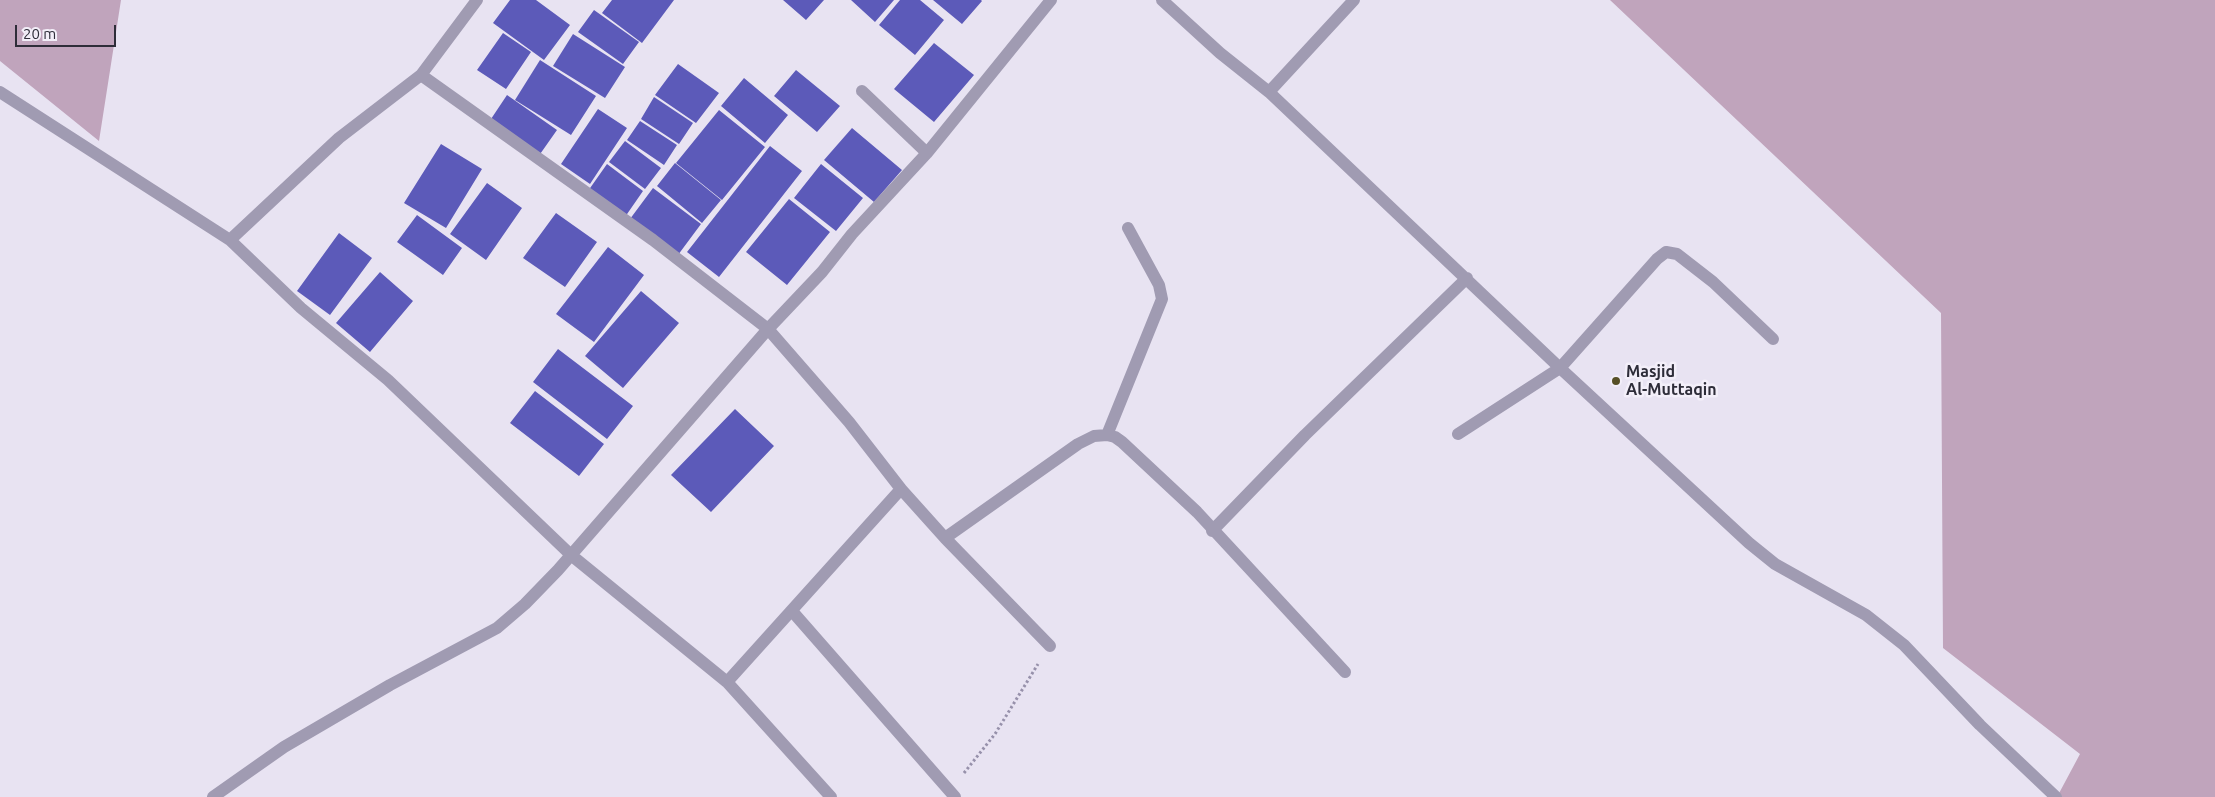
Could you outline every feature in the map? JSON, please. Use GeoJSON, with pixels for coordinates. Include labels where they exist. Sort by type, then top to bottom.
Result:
{"type":"FeatureCollection","features":[{"type":"Feature","properties":{"kind":"street"},"geometry":{"type":"LineString","coordinates":[[230,240],[339,138],[421,76],[477,0]]}},
{"type":"Feature","properties":{"kind":"street"},"geometry":{"type":"LineString","coordinates":[[213,797],[284,747],[390,685],[497,628],[525,604],[571,555],[768,329],[822,272],[852,234],[926,153],[1051,0]]}},
{"type":"Feature","properties":{"kind":"street"},"geometry":{"type":"LineString","coordinates":[[1162,0],[1220,53],[1269,92],[1560,368],[1775,564],[1866,615],[1904,644],[1980,725],[2056,797]]}},
{"type":"Feature","properties":{"kind":"street"},"geometry":{"type":"LineString","coordinates":[[1269,92],[1354,0]]}},
{"type":"Feature","properties":{"kind":"street"},"geometry":{"type":"LineString","coordinates":[[421,76],[653,240],[768,329],[849,422],[901,489],[945,538],[1050,646]]}},
{"type":"Feature","properties":{"kind":"street"},"geometry":{"type":"LineString","coordinates":[[862,91],[926,153]]}},
{"type":"Feature","properties":{"kind":"street"},"geometry":{"type":"LineString","coordinates":[[0,92],[230,240],[302,308],[388,380],[571,555],[727,682],[831,797]]}},
{"type":"Feature","properties":{"kind":"street"},"geometry":{"type":"LineString","coordinates":[[1107,435],[1162,299],[1159,285],[1128,228]]}},
{"type":"Feature","properties":{"kind":"street"},"geometry":{"type":"LineString","coordinates":[[1458,434],[1560,368],[1656,259],[1668,251],[1677,254],[1713,282],[1773,340]]}},
{"type":"Feature","properties":{"kind":"street"},"geometry":{"type":"LineString","coordinates":[[1212,531],[1305,435],[1467,278]]}},
{"type":"Feature","properties":{"kind":"street"},"geometry":{"type":"LineString","coordinates":[[945,538],[1078,444],[1094,436],[1107,435],[1122,442],[1197,512],[1212,531],[1345,672]]}},
{"type":"Feature","properties":{"kind":"street"},"geometry":{"type":"LineString","coordinates":[[727,682],[901,489]]}},
{"type":"Feature","properties":{"kind":"street"},"geometry":{"type":"LineString","coordinates":[[792,611],[952,794]]}},
{"type":"Feature","properties":{"kind":"path"},"geometry":{"type":"LineString","coordinates":[[952,794],[995,734],[1050,646]]}},
{"type":"Feature","properties":{"kind":"shaded area"},"geometry":{"type":"Polygon","coordinates":[[[0,0],[121,0],[99,141],[0,61],[0,0]]]}},
{"type":"Feature","properties":{"kind":"shaded area"},"geometry":{"type":"Polygon","coordinates":[[[1610,0],[2215,0],[2215,797],[2057,797],[2080,754],[1943,648],[1941,313],[1610,0]]]}},
{"type":"Feature","properties":{"kind":"building"},"geometry":{"type":"Polygon","coordinates":[[[510,0],[536,0],[570,25],[544,60],[493,23],[510,0]]]}},
{"type":"Feature","properties":{"kind":"building"},"geometry":{"type":"Polygon","coordinates":[[[612,0],[674,0],[642,43],[602,13],[612,0]]]}},
{"type":"Feature","properties":{"kind":"building"},"geometry":{"type":"Polygon","coordinates":[[[783,0],[824,0],[806,20],[783,0]]]}},
{"type":"Feature","properties":{"kind":"building"},"geometry":{"type":"Polygon","coordinates":[[[851,0],[894,0],[875,22],[851,0]]]}},
{"type":"Feature","properties":{"kind":"building"},"geometry":{"type":"Polygon","coordinates":[[[900,0],[920,0],[944,20],[915,55],[879,25],[900,0]]]}},
{"type":"Feature","properties":{"kind":"building"},"geometry":{"type":"Polygon","coordinates":[[[933,0],[981,0],[982,1],[962,24],[933,0]]]}},
{"type":"Feature","properties":{"kind":"building"},"geometry":{"type":"Polygon","coordinates":[[[594,10],[639,42],[623,64],[578,32],[594,10]]]}},
{"type":"Feature","properties":{"kind":"building"},"geometry":{"type":"Polygon","coordinates":[[[503,33],[531,52],[506,89],[477,70],[503,33]]]}},
{"type":"Feature","properties":{"kind":"building"},"geometry":{"type":"Polygon","coordinates":[[[573,34],[625,67],[605,98],[553,66],[573,34]]]}},
{"type":"Feature","properties":{"kind":"building"},"geometry":{"type":"Polygon","coordinates":[[[934,43],[974,75],[934,122],[894,89],[934,43]]]}},
{"type":"Feature","properties":{"kind":"building"},"geometry":{"type":"Polygon","coordinates":[[[540,60],[596,96],[571,135],[515,100],[540,60]]]}},
{"type":"Feature","properties":{"kind":"building"},"geometry":{"type":"Polygon","coordinates":[[[678,64],[719,93],[696,123],[655,95],[678,64]]]}},
{"type":"Feature","properties":{"kind":"building"},"geometry":{"type":"Polygon","coordinates":[[[796,70],[840,106],[817,132],[774,96],[796,70]]]}},
{"type":"Feature","properties":{"kind":"building"},"geometry":{"type":"Polygon","coordinates":[[[744,78],[788,115],[765,143],[721,106],[744,78]]]}},
{"type":"Feature","properties":{"kind":"building"},"geometry":{"type":"Polygon","coordinates":[[[507,95],[557,130],[538,157],[489,122],[507,95]]]}},
{"type":"Feature","properties":{"kind":"building"},"geometry":{"type":"Polygon","coordinates":[[[654,97],[693,123],[679,144],[641,119],[654,97]]]}},
{"type":"Feature","properties":{"kind":"building"},"geometry":{"type":"Polygon","coordinates":[[[598,109],[627,128],[590,184],[561,164],[598,109]]]}},
{"type":"Feature","properties":{"kind":"building"},"geometry":{"type":"Polygon","coordinates":[[[719,110],[765,147],[722,200],[676,163],[719,110]]]}},
{"type":"Feature","properties":{"kind":"building"},"geometry":{"type":"Polygon","coordinates":[[[640,121],[677,145],[664,165],[627,140],[640,121]]]}},
{"type":"Feature","properties":{"kind":"building"},"geometry":{"type":"Polygon","coordinates":[[[852,128],[902,170],[874,202],[824,160],[852,128]]]}},
{"type":"Feature","properties":{"kind":"building"},"geometry":{"type":"Polygon","coordinates":[[[625,141],[661,168],[645,189],[609,162],[625,141]]]}},
{"type":"Feature","properties":{"kind":"building"},"geometry":{"type":"Polygon","coordinates":[[[441,144],[482,169],[446,228],[404,203],[441,144]]]}},
{"type":"Feature","properties":{"kind":"building"},"geometry":{"type":"Polygon","coordinates":[[[770,146],[802,171],[719,277],[687,252],[770,146]]]}},
{"type":"Feature","properties":{"kind":"building"},"geometry":{"type":"Polygon","coordinates":[[[675,163],[721,200],[702,223],[657,186],[675,163]]]}},
{"type":"Feature","properties":{"kind":"building"},"geometry":{"type":"Polygon","coordinates":[[[607,164],[643,191],[625,217],[588,191],[607,164]]]}},
{"type":"Feature","properties":{"kind":"building"},"geometry":{"type":"Polygon","coordinates":[[[821,164],[863,198],[836,231],[794,198],[821,164]]]}},
{"type":"Feature","properties":{"kind":"building"},"geometry":{"type":"Polygon","coordinates":[[[487,183],[522,208],[486,260],[450,234],[487,183]]]}},
{"type":"Feature","properties":{"kind":"building"},"geometry":{"type":"Polygon","coordinates":[[[653,188],[701,224],[678,255],[630,219],[653,188]]]}},
{"type":"Feature","properties":{"kind":"building"},"geometry":{"type":"Polygon","coordinates":[[[789,199],[830,232],[787,285],[746,252],[789,199]]]}},
{"type":"Feature","properties":{"kind":"building"},"geometry":{"type":"Polygon","coordinates":[[[556,213],[597,242],[565,287],[523,258],[556,213]]]}},
{"type":"Feature","properties":{"kind":"building"},"geometry":{"type":"Polygon","coordinates":[[[417,215],[462,248],[443,275],[397,242],[417,215]]]}},
{"type":"Feature","properties":{"kind":"building"},"geometry":{"type":"Polygon","coordinates":[[[339,233],[372,258],[330,315],[297,291],[339,233]]]}},
{"type":"Feature","properties":{"kind":"building"},"geometry":{"type":"Polygon","coordinates":[[[608,247],[644,275],[594,342],[556,314],[608,247]]]}},
{"type":"Feature","properties":{"kind":"building"},"geometry":{"type":"Polygon","coordinates":[[[380,272],[413,301],[370,352],[336,323],[380,272]]]}},
{"type":"Feature","properties":{"kind":"building"},"geometry":{"type":"Polygon","coordinates":[[[641,291],[679,323],[623,388],[585,356],[641,291]]]}},
{"type":"Feature","properties":{"kind":"building"},"geometry":{"type":"Polygon","coordinates":[[[558,349],[633,406],[607,439],[533,382],[558,349]]]}},
{"type":"Feature","properties":{"kind":"building"},"geometry":{"type":"Polygon","coordinates":[[[535,391],[604,444],[579,476],[510,423],[535,391]]]}},
{"type":"Feature","properties":{"kind":"building"},"geometry":{"type":"Polygon","coordinates":[[[735,409],[774,446],[711,512],[671,475],[735,409]]]}},
{"type":"Feature","properties":{"kind":"place","name":"Masjid Al-Muttaqin"},"geometry":{"type":"Point","coordinates":[1616,381]}}]}
